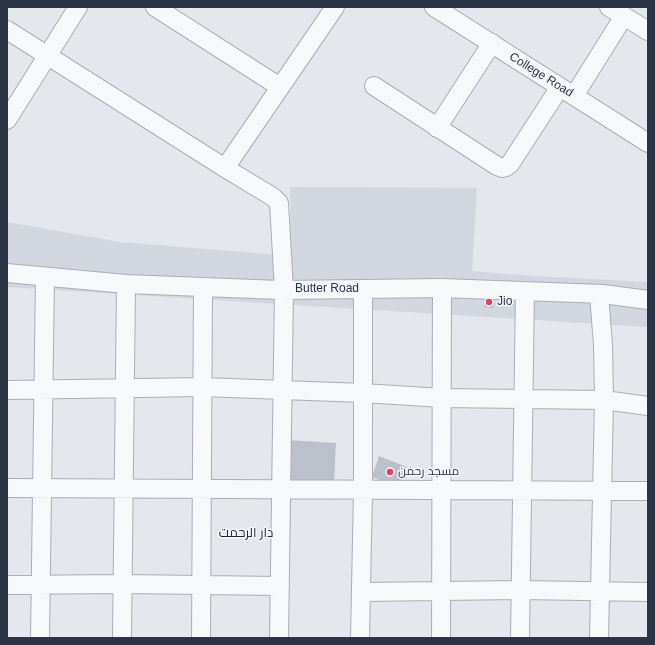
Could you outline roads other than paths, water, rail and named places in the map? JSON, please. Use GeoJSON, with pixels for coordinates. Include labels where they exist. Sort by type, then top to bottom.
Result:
{"type":"FeatureCollection","features":[{"type":"Feature","properties":{"kind":"street"},"geometry":{"type":"LineString","coordinates":[[7,120],[78,7]]}},
{"type":"Feature","properties":{"kind":"street"},"geometry":{"type":"LineString","coordinates":[[156,7],[280,87]]}},
{"type":"Feature","properties":{"kind":"street"},"geometry":{"type":"LineString","coordinates":[[225,168],[335,7]]}},
{"type":"Feature","properties":{"kind":"street","name":"College Road"},"geometry":{"type":"LineString","coordinates":[[434,7],[648,142]]}},
{"type":"Feature","properties":{"kind":"street"},"geometry":{"type":"LineString","coordinates":[[609,7],[648,31]]}},
{"type":"Feature","properties":{"kind":"street"},"geometry":{"type":"LineString","coordinates":[[374,86],[497,166],[506,167],[510,164],[624,16]]}},
{"type":"Feature","properties":{"kind":"street"},"geometry":{"type":"LineString","coordinates":[[7,30],[273,197],[279,203],[284,290],[281,390],[279,638]]}},
{"type":"Feature","properties":{"kind":"street"},"geometry":{"type":"LineString","coordinates":[[437,128],[492,43]]}},
{"type":"Feature","properties":{"kind":"street","name":"Butter Road"},"geometry":{"type":"LineString","coordinates":[[7,273],[126,284],[284,290],[442,288],[599,294],[648,300]]}},
{"type":"Feature","properties":{"kind":"street"},"geometry":{"type":"LineString","coordinates":[[40,638],[45,277]]}},
{"type":"Feature","properties":{"kind":"street"},"geometry":{"type":"LineString","coordinates":[[122,638],[126,284]]}},
{"type":"Feature","properties":{"kind":"street"},"geometry":{"type":"LineString","coordinates":[[201,638],[203,287]]}},
{"type":"Feature","properties":{"kind":"street"},"geometry":{"type":"LineString","coordinates":[[441,638],[442,288]]}},
{"type":"Feature","properties":{"kind":"street"},"geometry":{"type":"LineString","coordinates":[[360,638],[363,289]]}},
{"type":"Feature","properties":{"kind":"street"},"geometry":{"type":"LineString","coordinates":[[520,638],[525,291]]}},
{"type":"Feature","properties":{"kind":"street"},"geometry":{"type":"LineString","coordinates":[[599,294],[603,345],[604,400],[599,638]]}},
{"type":"Feature","properties":{"kind":"street"},"geometry":{"type":"LineString","coordinates":[[7,390],[203,387],[363,393],[442,398],[604,400],[648,406]]}},
{"type":"Feature","properties":{"kind":"street"},"geometry":{"type":"LineString","coordinates":[[7,488],[648,491]]}},
{"type":"Feature","properties":{"kind":"street"},"geometry":{"type":"LineString","coordinates":[[7,585],[123,584],[280,586]]}},
{"type":"Feature","properties":{"kind":"street"},"geometry":{"type":"LineString","coordinates":[[360,592],[520,590],[648,592]]}},
{"type":"Feature","properties":{"kind":"place","name":"Jio"},"geometry":{"type":"Point","coordinates":[489,302]}},
{"type":"Feature","properties":{"kind":"place","name":"مسجد رحمٰن"},"geometry":{"type":"Point","coordinates":[390,472]}},
{"type":"Feature","properties":{"kind":"district","name":"دار الرحمت"},"geometry":{"type":"Point","coordinates":[246,533]}}]}
